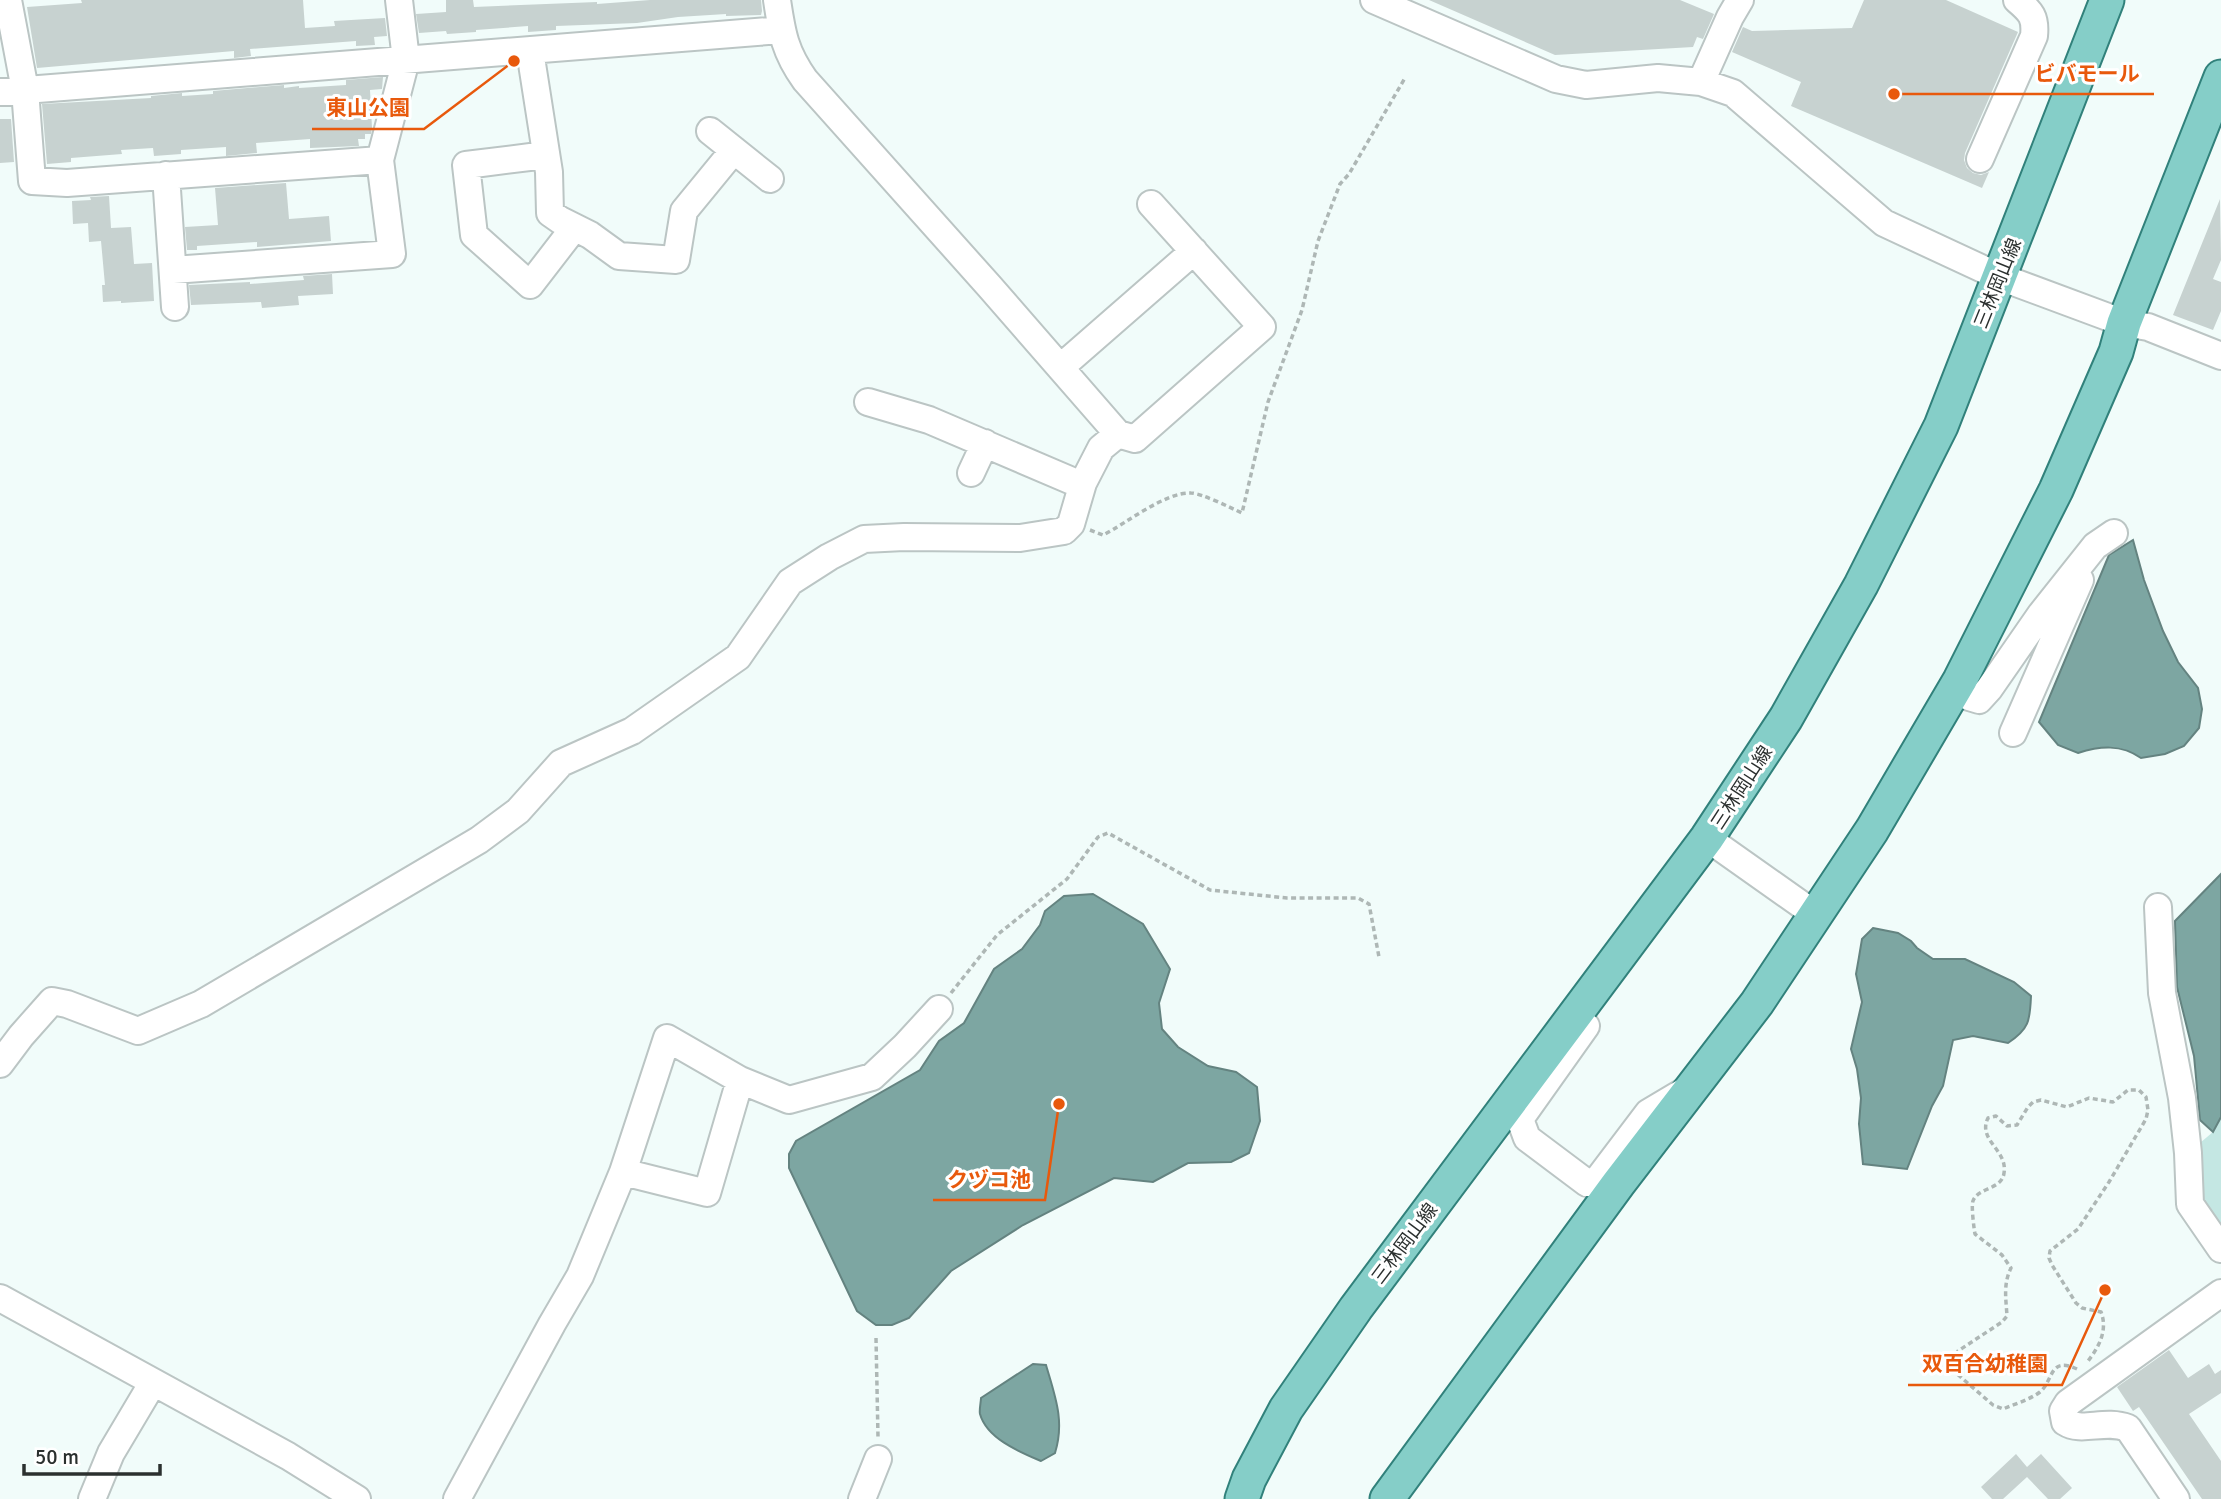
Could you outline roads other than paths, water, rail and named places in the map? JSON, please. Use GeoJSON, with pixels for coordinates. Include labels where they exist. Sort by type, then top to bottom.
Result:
{"type":"FeatureCollection","features":[{"type":"Feature","properties":{"kind":"main road","name":"三林岡山線"},"geometry":{"type":"LineString","coordinates":[[1242,1499],[1249,1479],[1286,1409],[1356,1308],[1707,838],[1786,718],[1861,584],[1941,426],[2108,0]]}},
{"type":"Feature","properties":{"kind":"main road"},"geometry":{"type":"LineString","coordinates":[[1387,1499],[1610,1196],[1757,1003],[1872,830],[1954,689],[2056,491],[2116,352],[2123,323],[2221,77]]}},
{"type":"Feature","properties":{"kind":"street"},"geometry":{"type":"LineString","coordinates":[[8,0],[12,91],[32,180],[67,183],[380,160]]}},
{"type":"Feature","properties":{"kind":"street"},"geometry":{"type":"LineString","coordinates":[[173,270],[392,254],[380,160],[406,61],[399,0]]}},
{"type":"Feature","properties":{"kind":"street"},"geometry":{"type":"LineString","coordinates":[[778,0],[781,30],[790,59],[805,80],[1118,434],[1135,439],[1262,327],[1151,204]]}},
{"type":"Feature","properties":{"kind":"street"},"geometry":{"type":"LineString","coordinates":[[1374,0],[1556,79],[1586,85],[1658,78],[1701,82],[1732,93],[1884,223],[2000,277],[2123,323],[2148,327],[2221,356]]}},
{"type":"Feature","properties":{"kind":"street"},"geometry":{"type":"LineString","coordinates":[[1980,159],[2034,36],[2035,22],[2028,9],[2017,0]]}},
{"type":"Feature","properties":{"kind":"street"},"geometry":{"type":"LineString","coordinates":[[1701,82],[1734,6]]}},
{"type":"Feature","properties":{"kind":"street"},"geometry":{"type":"LineString","coordinates":[[12,91],[781,30]]}},
{"type":"Feature","properties":{"kind":"street"},"geometry":{"type":"LineString","coordinates":[[530,51],[549,172],[550,212],[559,220],[590,235],[619,256],[676,260],[684,212],[679,200],[734,150]]}},
{"type":"Feature","properties":{"kind":"street"},"geometry":{"type":"LineString","coordinates":[[710,131],[770,179]]}},
{"type":"Feature","properties":{"kind":"street"},"geometry":{"type":"LineString","coordinates":[[546,155],[467,165],[474,235],[530,285],[574,228]]}},
{"type":"Feature","properties":{"kind":"street"},"geometry":{"type":"LineString","coordinates":[[166,175],[174,307]]}},
{"type":"Feature","properties":{"kind":"street"},"geometry":{"type":"LineString","coordinates":[[1061,368],[1194,251]]}},
{"type":"Feature","properties":{"kind":"street"},"geometry":{"type":"LineString","coordinates":[[868,402],[901,400],[929,420],[1072,481],[1083,483]]}},
{"type":"Feature","properties":{"kind":"street"},"geometry":{"type":"LineString","coordinates":[[0,1064],[52,1001],[67,1004],[138,1031],[201,1004],[479,840],[517,811],[561,764],[632,731],[738,657],[790,582],[864,539],[1020,538],[1064,531],[1070,524],[1083,483],[1101,448],[1118,434]]}},
{"type":"Feature","properties":{"kind":"street"},"geometry":{"type":"LineString","coordinates":[[971,473],[985,443]]}},
{"type":"Feature","properties":{"kind":"street"},"geometry":{"type":"LineString","coordinates":[[1954,689],[1969,698],[1979,700],[2041,614],[2104,540],[2013,733]]}},
{"type":"Feature","properties":{"kind":"street"},"geometry":{"type":"LineString","coordinates":[[1707,838],[1816,915]]}},
{"type":"Feature","properties":{"kind":"street"},"geometry":{"type":"LineString","coordinates":[[2158,907],[2162,993],[2182,1098],[2190,1204],[2221,1249]]}},
{"type":"Feature","properties":{"kind":"street"},"geometry":{"type":"LineString","coordinates":[[1596,989],[1585,1027],[1520,1119],[1527,1138],[1587,1183],[1598,1179],[1648,1113],[1696,1084]]}},
{"type":"Feature","properties":{"kind":"street"},"geometry":{"type":"LineString","coordinates":[[457,1499],[580,1276],[623,1172],[667,1038],[740,1080],[789,1100],[872,1077],[939,1009]]}},
{"type":"Feature","properties":{"kind":"street"},"geometry":{"type":"LineString","coordinates":[[623,1172],[707,1193],[740,1080]]}},
{"type":"Feature","properties":{"kind":"street"},"geometry":{"type":"LineString","coordinates":[[2176,1499],[2128,1429],[2116,1424],[2074,1427],[2065,1422],[2063,1411],[2085,1378],[2221,1293]]}},
{"type":"Feature","properties":{"kind":"street"},"geometry":{"type":"LineString","coordinates":[[0,1298],[152,1384],[288,1456],[357,1499]]}},
{"type":"Feature","properties":{"kind":"street"},"geometry":{"type":"LineString","coordinates":[[92,1499],[111,1453],[152,1384]]}},
{"type":"Feature","properties":{"kind":"street"},"geometry":{"type":"LineString","coordinates":[[862,1499],[878,1459]]}},
{"type":"Feature","properties":{"kind":"place","name":"東山公園"},"geometry":{"type":"Point","coordinates":[514,61]}},
{"type":"Feature","properties":{"kind":"place","name":"ビバモール"},"geometry":{"type":"Point","coordinates":[1894,94]}},
{"type":"Feature","properties":{"kind":"place","name":"クヅコ池"},"geometry":{"type":"Point","coordinates":[1059,1104]}},
{"type":"Feature","properties":{"kind":"place","name":"双百合幼稚園"},"geometry":{"type":"Point","coordinates":[2105,1290]}}]}
